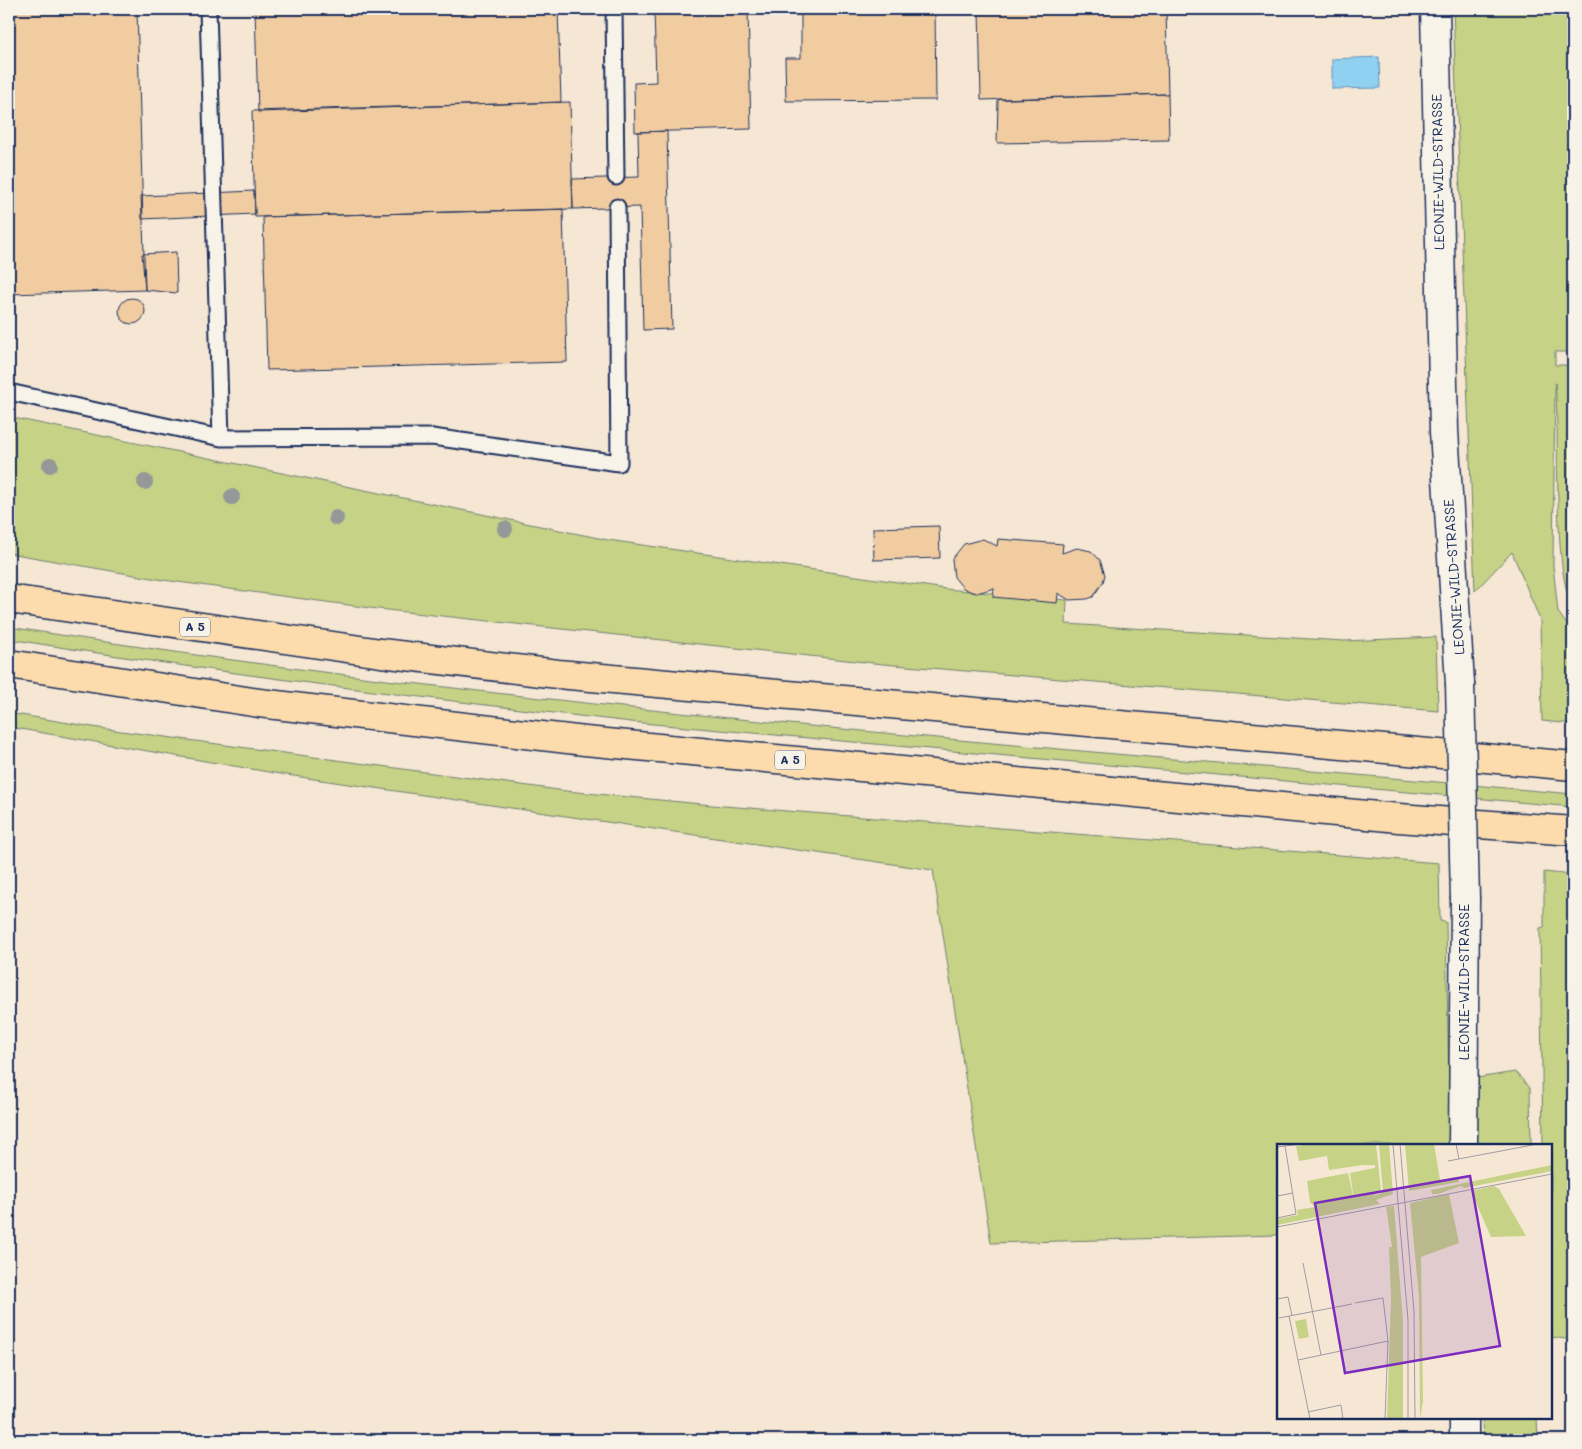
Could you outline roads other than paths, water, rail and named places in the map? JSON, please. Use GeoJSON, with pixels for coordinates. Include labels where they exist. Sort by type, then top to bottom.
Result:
{"type":"FeatureCollection","features":[{"type":"Feature","properties":{"kind":"highway","name":"A 5"},"geometry":{"type":"LineString","coordinates":[[9,599],[382,653],[558,674],[1573,766]]}},
{"type":"Feature","properties":{"kind":"highway","name":"A 5"},"geometry":{"type":"LineString","coordinates":[[9,664],[259,703],[576,740],[1399,818],[1573,832]]}},
{"type":"Feature","properties":{"kind":"street","name":"LEONIE-WILD-STRASSE"},"geometry":{"type":"LineString","coordinates":[[1435,9],[1444,431],[1460,683],[1465,899],[1463,1144]]}},
{"type":"Feature","properties":{"kind":"street"},"geometry":{"type":"LineString","coordinates":[[1464,1419],[1464,1440]]}},
{"type":"Feature","properties":{"kind":"lane"},"geometry":{"type":"LineString","coordinates":[[208,9],[221,438]]}},
{"type":"Feature","properties":{"kind":"lane"},"geometry":{"type":"LineString","coordinates":[[614,9],[616,177]]}},
{"type":"Feature","properties":{"kind":"lane"},"geometry":{"type":"LineString","coordinates":[[9,392],[221,438],[432,437],[619,463],[617,207]]}},
{"type":"Feature","properties":{"kind":"water"},"geometry":{"type":"Polygon","coordinates":[[[1379,57],[1380,88],[1332,89],[1332,59],[1379,57]]]}}]}
